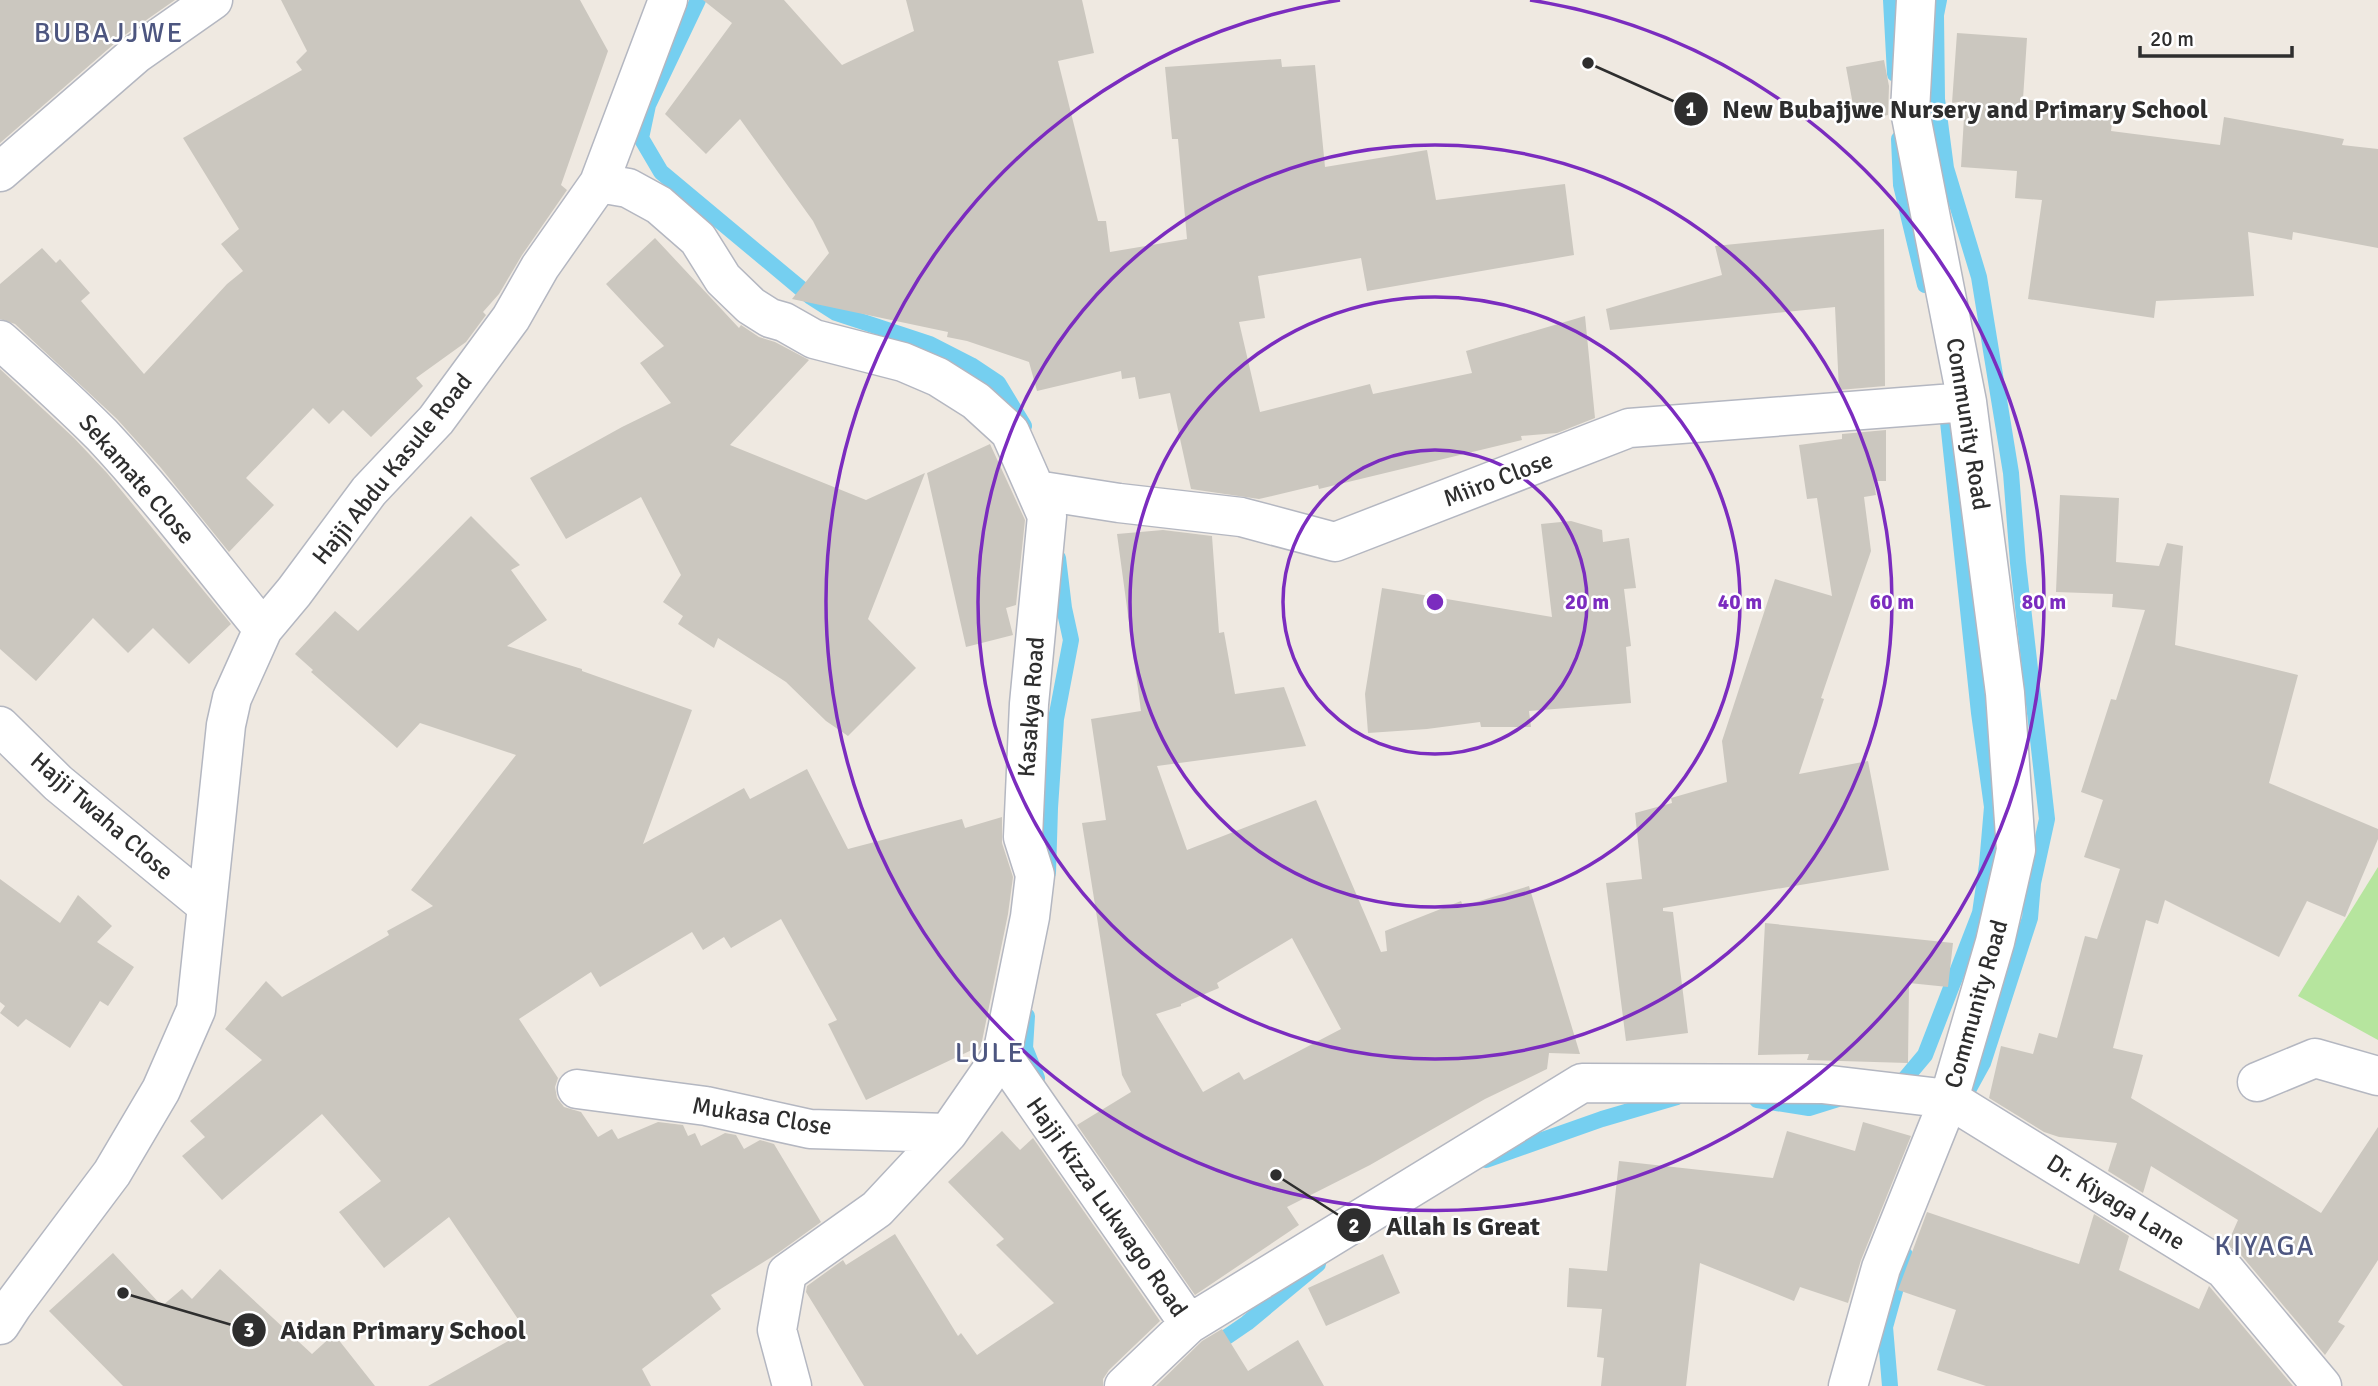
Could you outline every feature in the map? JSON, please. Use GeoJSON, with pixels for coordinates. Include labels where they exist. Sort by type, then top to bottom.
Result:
{"type":"FeatureCollection","features":[{"type":"Feature","properties":{"kind":"street"},"geometry":{"type":"LineString","coordinates":[[0,172],[136,54],[213,0]]}},
{"type":"Feature","properties":{"kind":"street","name":"Community Road"},"geometry":{"type":"LineString","coordinates":[[1124,1386],[1189,1324],[1582,1083],[1822,1083],[1949,1099],[2002,917],[2015,850],[2005,693],[1967,402],[1910,111],[1916,0]]}},
{"type":"Feature","properties":{"kind":"street","name":"Hajji Abdu Kasule Road"},"geometry":{"type":"LineString","coordinates":[[0,1325],[112,1173],[161,1090],[196,1010],[226,725],[232,698],[263,629],[369,491],[436,421],[511,318],[540,267],[599,183],[658,10]]}},
{"type":"Feature","properties":{"kind":"street","name":"Kasakya Road"},"geometry":{"type":"LineString","coordinates":[[599,183],[628,188],[659,205],[698,239],[723,279],[751,306],[770,318],[784,321],[814,339],[903,362],[938,377],[976,401],[1010,432],[1047,516],[1029,704],[1023,837],[1035,875],[1030,918],[1002,1055],[948,1133],[877,1209],[787,1273],[777,1330],[792,1386]]}},
{"type":"Feature","properties":{"kind":"street","name":"Sekamate Close"},"geometry":{"type":"LineString","coordinates":[[0,340],[54,387],[104,437],[263,629]]}},
{"type":"Feature","properties":{"kind":"street","name":"Miiro Close"},"geometry":{"type":"LineString","coordinates":[[1036,490],[1241,517],[1335,542],[1629,428],[1967,402]]}},
{"type":"Feature","properties":{"kind":"street","name":"Hajji Twaha Close"},"geometry":{"type":"LineString","coordinates":[[0,726],[58,783],[206,905]]}},
{"type":"Feature","properties":{"kind":"street","name":"Hajji Kizza Lukwago Road"},"geometry":{"type":"LineString","coordinates":[[1002,1055],[1189,1324]]}},
{"type":"Feature","properties":{"kind":"street"},"geometry":{"type":"LineString","coordinates":[[2257,1082],[2315,1058],[2378,1076]]}},
{"type":"Feature","properties":{"kind":"street","name":"Mukasa Close"},"geometry":{"type":"LineString","coordinates":[[577,1089],[706,1106],[810,1129],[948,1133]]}},
{"type":"Feature","properties":{"kind":"street"},"geometry":{"type":"LineString","coordinates":[[1848,1386],[1881,1268],[1949,1099]]}},
{"type":"Feature","properties":{"kind":"street","name":"Dr. Kiyaga Lane"},"geometry":{"type":"LineString","coordinates":[[1949,1099],[2224,1269],[2322,1386]]}},
{"type":"Feature","properties":{"kind":"green space"},"geometry":{"type":"Polygon","coordinates":[[[2378,867],[2378,1040],[2298,996],[2378,867]]]}},
{"type":"Feature","properties":{"kind":"building"},"geometry":{"type":"Polygon","coordinates":[[[0,0],[175,0],[122,37],[0,143],[0,0]]]}},
{"type":"Feature","properties":{"kind":"building"},"geometry":{"type":"Polygon","coordinates":[[[281,0],[580,0],[608,51],[561,185],[567,190],[499,294],[483,312],[486,315],[466,342],[416,378],[423,386],[371,437],[343,410],[329,424],[313,408],[246,478],[274,505],[229,552],[117,419],[15,324],[0,319],[0,284],[42,248],[56,263],[60,259],[90,293],[81,301],[144,374],[227,284],[243,271],[221,244],[239,229],[183,138],[302,70],[296,62],[307,51],[281,0]]]}},
{"type":"Feature","properties":{"kind":"building"},"geometry":{"type":"Polygon","coordinates":[[[703,0],[784,0],[842,65],[914,31],[906,0],[1082,0],[1094,53],[1058,61],[1098,221],[1106,221],[1110,252],[1187,239],[1178,139],[1172,139],[1165,67],[1281,59],[1282,67],[1315,65],[1325,167],[1427,150],[1436,200],[1565,184],[1574,255],[1367,291],[1361,258],[1258,276],[1265,318],[1239,322],[1260,412],[1370,384],[1373,394],[1472,373],[1466,351],[1585,316],[1595,418],[1557,433],[1521,436],[1522,440],[1319,489],[1318,485],[1259,499],[1191,489],[1170,393],[1139,399],[1135,377],[1122,379],[1121,371],[1037,391],[1029,362],[947,337],[948,332],[792,299],[829,253],[813,221],[740,119],[706,154],[665,114],[732,23],[703,0]]]}},
{"type":"Feature","properties":{"kind":"building"},"geometry":{"type":"Polygon","coordinates":[[[1957,33],[2027,38],[2023,99],[2114,111],[2111,131],[2220,145],[2224,117],[2344,139],[2342,145],[2378,149],[2378,248],[2293,232],[2292,240],[2248,232],[2254,296],[2156,301],[2154,318],[2028,299],[2042,200],[2015,198],[2017,171],[1961,167],[1965,101],[1952,103],[1957,33]]]}},
{"type":"Feature","properties":{"kind":"building"},"geometry":{"type":"Polygon","coordinates":[[[1884,60],[1889,86],[1888,115],[1856,121],[1846,67],[1884,60]]]}},
{"type":"Feature","properties":{"kind":"building"},"geometry":{"type":"Polygon","coordinates":[[[1884,229],[1885,386],[1839,390],[1835,307],[1610,330],[1606,309],[1722,275],[1715,246],[1884,229]]]}},
{"type":"Feature","properties":{"kind":"building"},"geometry":{"type":"Polygon","coordinates":[[[655,238],[739,328],[741,325],[759,337],[775,342],[809,360],[730,445],[866,500],[925,473],[868,619],[916,668],[848,736],[826,721],[786,682],[718,638],[714,648],[678,624],[683,616],[663,602],[681,575],[641,497],[566,539],[530,478],[671,403],[640,363],[664,346],[606,284],[655,238]]]}},
{"type":"Feature","properties":{"kind":"building"},"geometry":{"type":"Polygon","coordinates":[[[0,369],[107,473],[231,624],[189,664],[153,628],[128,653],[93,618],[36,681],[0,649],[0,369]]]}},
{"type":"Feature","properties":{"kind":"building"},"geometry":{"type":"Polygon","coordinates":[[[1886,430],[1886,481],[1874,481],[1876,495],[1864,497],[1871,551],[1821,698],[1824,699],[1799,774],[1868,761],[1889,870],[1663,908],[1663,911],[1673,912],[1688,1033],[1626,1041],[1606,883],[1642,879],[1635,813],[1672,803],[1671,798],[1727,782],[1722,741],[1775,579],[1832,596],[1817,498],[1807,499],[1799,445],[1842,439],[1842,434],[1886,430]]]}},
{"type":"Feature","properties":{"kind":"building"},"geometry":{"type":"Polygon","coordinates":[[[990,444],[1025,520],[1016,605],[1006,608],[1013,635],[966,647],[927,473],[990,444]]]}},
{"type":"Feature","properties":{"kind":"building"},"geometry":{"type":"Polygon","coordinates":[[[2060,495],[2119,498],[2116,562],[2159,566],[2167,543],[2183,546],[2175,645],[2298,675],[2269,783],[2378,829],[2378,839],[2345,917],[2307,901],[2279,957],[2165,900],[2158,924],[2146,920],[2113,1048],[2143,1055],[2131,1098],[2321,1213],[2378,1127],[2378,1260],[2338,1322],[2345,1326],[2325,1355],[2241,1255],[2227,1245],[2238,1220],[2151,1166],[2143,1193],[2108,1171],[2117,1143],[2059,1137],[2044,1132],[1989,1098],[2001,1046],[2033,1054],[2039,1033],[2057,1038],[2085,936],[2097,939],[2120,869],[2084,857],[2103,800],[2081,792],[2111,699],[2116,700],[2145,610],[2112,607],[2113,594],[2056,592],[2060,495]]]}},
{"type":"Feature","properties":{"kind":"building"},"geometry":{"type":"Polygon","coordinates":[[[471,516],[520,565],[511,570],[547,620],[507,646],[582,669],[692,710],[643,844],[744,788],[750,799],[807,769],[848,849],[962,819],[965,828],[1002,817],[1002,843],[1013,877],[981,1046],[979,1050],[976,1048],[866,1100],[828,1024],[837,1020],[781,919],[731,948],[724,937],[703,950],[692,932],[600,987],[591,972],[519,1019],[558,1078],[555,1087],[557,1098],[564,1107],[581,1112],[598,1137],[612,1129],[618,1139],[658,1122],[683,1125],[688,1136],[695,1133],[701,1146],[725,1133],[736,1135],[744,1149],[760,1140],[774,1144],[821,1222],[711,1295],[721,1309],[642,1369],[651,1386],[428,1386],[526,1331],[449,1217],[384,1268],[339,1212],[381,1181],[322,1114],[222,1200],[182,1156],[205,1137],[190,1121],[262,1060],[225,1029],[266,981],[282,997],[389,935],[387,931],[433,906],[411,890],[516,755],[420,723],[397,748],[311,672],[313,670],[295,654],[335,611],[358,631],[471,516]]]}},
{"type":"Feature","properties":{"kind":"building"},"geometry":{"type":"Polygon","coordinates":[[[1571,521],[1602,530],[1603,542],[1629,538],[1636,588],[1624,589],[1631,646],[1626,647],[1631,703],[1529,711],[1531,727],[1481,727],[1480,722],[1368,733],[1365,694],[1382,588],[1552,617],[1541,524],[1571,521]]]}},
{"type":"Feature","properties":{"kind":"building"},"geometry":{"type":"Polygon","coordinates":[[[1163,530],[1212,536],[1219,633],[1224,632],[1235,694],[1284,687],[1306,746],[1157,766],[1187,850],[1316,800],[1381,952],[1387,951],[1385,931],[1461,901],[1463,906],[1529,886],[1580,1054],[1549,1053],[1547,1069],[1485,1099],[1370,1165],[1287,1207],[1299,1225],[1195,1295],[1077,1125],[1131,1092],[1122,1075],[1082,823],[1106,820],[1091,719],[1141,711],[1117,534],[1163,530]],[[1292,938],[1217,983],[1219,988],[1181,1006],[1156,1014],[1203,1092],[1239,1072],[1244,1080],[1341,1029],[1292,938]]]}},
{"type":"Feature","properties":{"kind":"building"},"geometry":{"type":"Polygon","coordinates":[[[0,879],[60,923],[78,895],[112,926],[97,942],[134,967],[108,1006],[100,1001],[70,1048],[26,1019],[18,1027],[0,1013],[5,1006],[0,1002],[0,879]]]}},
{"type":"Feature","properties":{"kind":"building"},"geometry":{"type":"Polygon","coordinates":[[[1765,923],[1953,943],[1948,987],[1909,983],[1908,1063],[1807,1060],[1809,1054],[1758,1055],[1765,923]]]}},
{"type":"Feature","properties":{"kind":"building"},"geometry":{"type":"Polygon","coordinates":[[[1863,1122],[1911,1136],[1861,1260],[1848,1303],[1800,1287],[1794,1301],[1700,1263],[1686,1386],[1601,1386],[1604,1358],[1597,1357],[1602,1309],[1567,1307],[1569,1268],[1607,1271],[1619,1161],[1773,1178],[1787,1131],[1855,1151],[1863,1122]]]}},
{"type":"Feature","properties":{"kind":"building"},"geometry":{"type":"Polygon","coordinates":[[[1002,1131],[1020,1150],[1033,1138],[1160,1321],[1109,1370],[1103,1379],[1103,1386],[864,1386],[806,1292],[807,1286],[843,1260],[846,1265],[895,1234],[958,1336],[961,1333],[977,1355],[1054,1303],[996,1245],[1004,1239],[948,1182],[1002,1131]]]}},
{"type":"Feature","properties":{"kind":"building"},"geometry":{"type":"Polygon","coordinates":[[[1927,1212],[2079,1264],[2094,1214],[2129,1236],[2119,1270],[2199,1309],[2209,1286],[2293,1386],[1986,1386],[1937,1370],[1956,1310],[1898,1290],[1927,1212]]]}},
{"type":"Feature","properties":{"kind":"building"},"geometry":{"type":"Polygon","coordinates":[[[113,1253],[162,1306],[182,1289],[192,1299],[220,1269],[312,1354],[334,1334],[375,1386],[123,1386],[49,1311],[113,1253]]]}},
{"type":"Feature","properties":{"kind":"building"},"geometry":{"type":"Polygon","coordinates":[[[1383,1254],[1400,1293],[1326,1326],[1308,1288],[1383,1254]]]}},
{"type":"Feature","properties":{"kind":"building"},"geometry":{"type":"Polygon","coordinates":[[[1222,1329],[1248,1371],[1298,1340],[1324,1386],[1156,1386],[1202,1341],[1222,1329]]]}},
{"type":"Feature","properties":{"kind":"waterway"},"geometry":{"type":"LineString","coordinates":[[698,0],[648,105],[641,138],[661,172],[811,297],[836,313],[930,344],[971,365],[998,383],[1024,426]]}},
{"type":"Feature","properties":{"kind":"waterway"},"geometry":{"type":"LineString","coordinates":[[1891,0],[1895,74]]}},
{"type":"Feature","properties":{"kind":"waterway"},"geometry":{"type":"LineString","coordinates":[[1939,0],[1936,15],[1937,99],[1946,168],[1979,277],[2011,473],[2018,563],[2047,819],[2033,883],[2030,918],[1983,1063],[1966,1094]]}},
{"type":"Feature","properties":{"kind":"waterway"},"geometry":{"type":"LineString","coordinates":[[1899,139],[1901,185],[1925,285]]}},
{"type":"Feature","properties":{"kind":"waterway"},"geometry":{"type":"LineString","coordinates":[[1890,1084],[1904,1080],[1925,1055],[1980,913],[1992,807],[1979,713],[1946,403]]}},
{"type":"Feature","properties":{"kind":"waterway"},"geometry":{"type":"LineString","coordinates":[[1048,873],[1056,719],[1071,640],[1058,558]]}},
{"type":"Feature","properties":{"kind":"waterway"},"geometry":{"type":"LineString","coordinates":[[1027,1016],[1025,1048],[1037,1078]]}},
{"type":"Feature","properties":{"kind":"waterway"},"geometry":{"type":"LineString","coordinates":[[1486,1160],[1602,1119],[1677,1097]]}},
{"type":"Feature","properties":{"kind":"waterway"},"geometry":{"type":"LineString","coordinates":[[1757,1100],[1809,1108],[1841,1098]]}},
{"type":"Feature","properties":{"kind":"waterway"},"geometry":{"type":"LineString","coordinates":[[1890,1386],[1885,1327],[1905,1255]]}},
{"type":"Feature","properties":{"kind":"waterway"},"geometry":{"type":"LineString","coordinates":[[1209,1349],[1247,1323],[1318,1264]]}},
{"type":"Feature","properties":{"kind":"place","name":"New Bubajjwe Nursery and Primary School"},"geometry":{"type":"Point","coordinates":[1588,63]}},
{"type":"Feature","properties":{"kind":"place","name":"Allah Is Great"},"geometry":{"type":"Point","coordinates":[1276,1175]}},
{"type":"Feature","properties":{"kind":"place","name":"Aidan Primary School"},"geometry":{"type":"Point","coordinates":[123,1293]}},
{"type":"Feature","properties":{"kind":"district","name":"BUBAJJWE"},"geometry":{"type":"Point","coordinates":[109,32]}},
{"type":"Feature","properties":{"kind":"district","name":"LULE"},"geometry":{"type":"Point","coordinates":[990,1052]}},
{"type":"Feature","properties":{"kind":"district","name":"KIYAGA"},"geometry":{"type":"Point","coordinates":[2265,1245]}}]}
